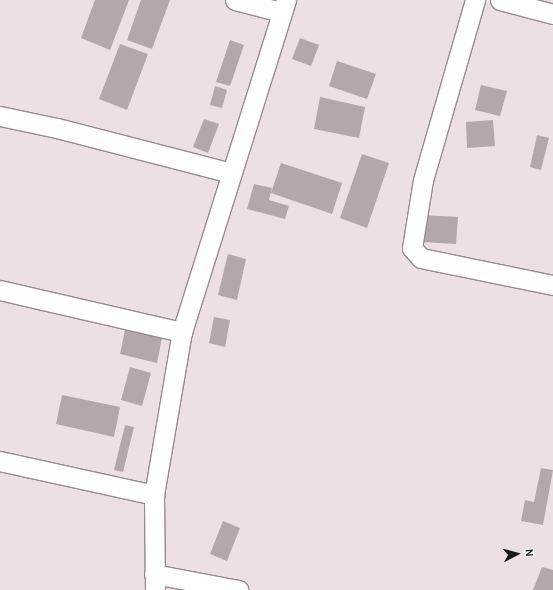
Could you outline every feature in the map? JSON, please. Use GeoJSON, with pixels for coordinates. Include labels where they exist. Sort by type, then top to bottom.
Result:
{"type":"FeatureCollection","features":[{"type":"Feature","properties":{"kind":"street"},"geometry":{"type":"LineString","coordinates":[[235,0],[284,6],[182,332],[154,495],[155,582],[239,590]]}},
{"type":"Feature","properties":{"kind":"street"},"geometry":{"type":"LineString","coordinates":[[476,0],[423,180],[412,248],[420,258],[553,285]]}},
{"type":"Feature","properties":{"kind":"street"},"geometry":{"type":"LineString","coordinates":[[500,0],[552,9]]}},
{"type":"Feature","properties":{"kind":"street"},"geometry":{"type":"LineString","coordinates":[[0,116],[57,128],[231,173]]}},
{"type":"Feature","properties":{"kind":"street"},"geometry":{"type":"LineString","coordinates":[[0,290],[182,332]]}},
{"type":"Feature","properties":{"kind":"street"},"geometry":{"type":"LineString","coordinates":[[0,461],[154,495]]}},
{"type":"Feature","properties":{"kind":"building"},"geometry":{"type":"Polygon","coordinates":[[[95,0],[129,0],[110,50],[81,38],[95,0]]]}},
{"type":"Feature","properties":{"kind":"building"},"geometry":{"type":"Polygon","coordinates":[[[141,0],[170,0],[152,49],[127,40],[141,0]]]}},
{"type":"Feature","properties":{"kind":"building"},"geometry":{"type":"Polygon","coordinates":[[[300,38],[319,45],[311,66],[292,59],[300,38]]]}},
{"type":"Feature","properties":{"kind":"building"},"geometry":{"type":"Polygon","coordinates":[[[230,40],[244,45],[230,86],[216,82],[230,40]]]}},
{"type":"Feature","properties":{"kind":"building"},"geometry":{"type":"Polygon","coordinates":[[[120,44],[148,54],[127,110],[99,99],[120,44]]]}},
{"type":"Feature","properties":{"kind":"building"},"geometry":{"type":"Polygon","coordinates":[[[337,61],[376,74],[367,99],[329,86],[337,61]]]}},
{"type":"Feature","properties":{"kind":"building"},"geometry":{"type":"Polygon","coordinates":[[[481,85],[507,91],[500,116],[475,110],[481,85]]]}},
{"type":"Feature","properties":{"kind":"building"},"geometry":{"type":"Polygon","coordinates":[[[215,86],[227,90],[222,108],[210,105],[215,86]]]}},
{"type":"Feature","properties":{"kind":"building"},"geometry":{"type":"Polygon","coordinates":[[[320,97],[365,107],[359,138],[314,129],[320,97]]]}},
{"type":"Feature","properties":{"kind":"building"},"geometry":{"type":"Polygon","coordinates":[[[204,119],[219,124],[208,153],[193,147],[204,119]]]}},
{"type":"Feature","properties":{"kind":"building"},"geometry":{"type":"Polygon","coordinates":[[[493,120],[495,146],[467,148],[466,122],[493,120]]]}},
{"type":"Feature","properties":{"kind":"building"},"geometry":{"type":"Polygon","coordinates":[[[537,135],[549,138],[541,170],[530,167],[537,135]]]}},
{"type":"Feature","properties":{"kind":"building"},"geometry":{"type":"Polygon","coordinates":[[[362,154],[389,163],[367,228],[340,218],[362,154]]]}},
{"type":"Feature","properties":{"kind":"building"},"geometry":{"type":"Polygon","coordinates":[[[281,163],[342,183],[332,214],[271,193],[281,163]]]}},
{"type":"Feature","properties":{"kind":"building"},"geometry":{"type":"Polygon","coordinates":[[[254,184],[272,188],[269,200],[289,206],[285,219],[247,209],[254,184]]]}},
{"type":"Feature","properties":{"kind":"building"},"geometry":{"type":"Polygon","coordinates":[[[423,215],[458,217],[456,244],[422,242],[423,215]]]}},
{"type":"Feature","properties":{"kind":"building"},"geometry":{"type":"Polygon","coordinates":[[[228,254],[246,259],[237,300],[218,295],[228,254]]]}},
{"type":"Feature","properties":{"kind":"building"},"geometry":{"type":"Polygon","coordinates":[[[214,317],[230,320],[225,347],[209,343],[214,317]]]}},
{"type":"Feature","properties":{"kind":"building"},"geometry":{"type":"Polygon","coordinates":[[[125,330],[162,338],[157,363],[120,354],[125,330]]]}},
{"type":"Feature","properties":{"kind":"building"},"geometry":{"type":"Polygon","coordinates":[[[130,367],[151,373],[142,406],[121,400],[130,367]]]}},
{"type":"Feature","properties":{"kind":"building"},"geometry":{"type":"Polygon","coordinates":[[[62,395],[120,407],[114,437],[56,424],[62,395]]]}},
{"type":"Feature","properties":{"kind":"building"},"geometry":{"type":"Polygon","coordinates":[[[125,425],[134,427],[123,472],[114,470],[125,425]]]}},
{"type":"Feature","properties":{"kind":"building"},"geometry":{"type":"Polygon","coordinates":[[[541,468],[553,470],[543,525],[521,521],[525,500],[534,502],[541,468]]]}},
{"type":"Feature","properties":{"kind":"building"},"geometry":{"type":"Polygon","coordinates":[[[223,521],[240,528],[227,561],[210,554],[223,521]]]}},
{"type":"Feature","properties":{"kind":"building"},"geometry":{"type":"Polygon","coordinates":[[[542,567],[553,570],[553,590],[533,590],[542,567]]]}}]}
